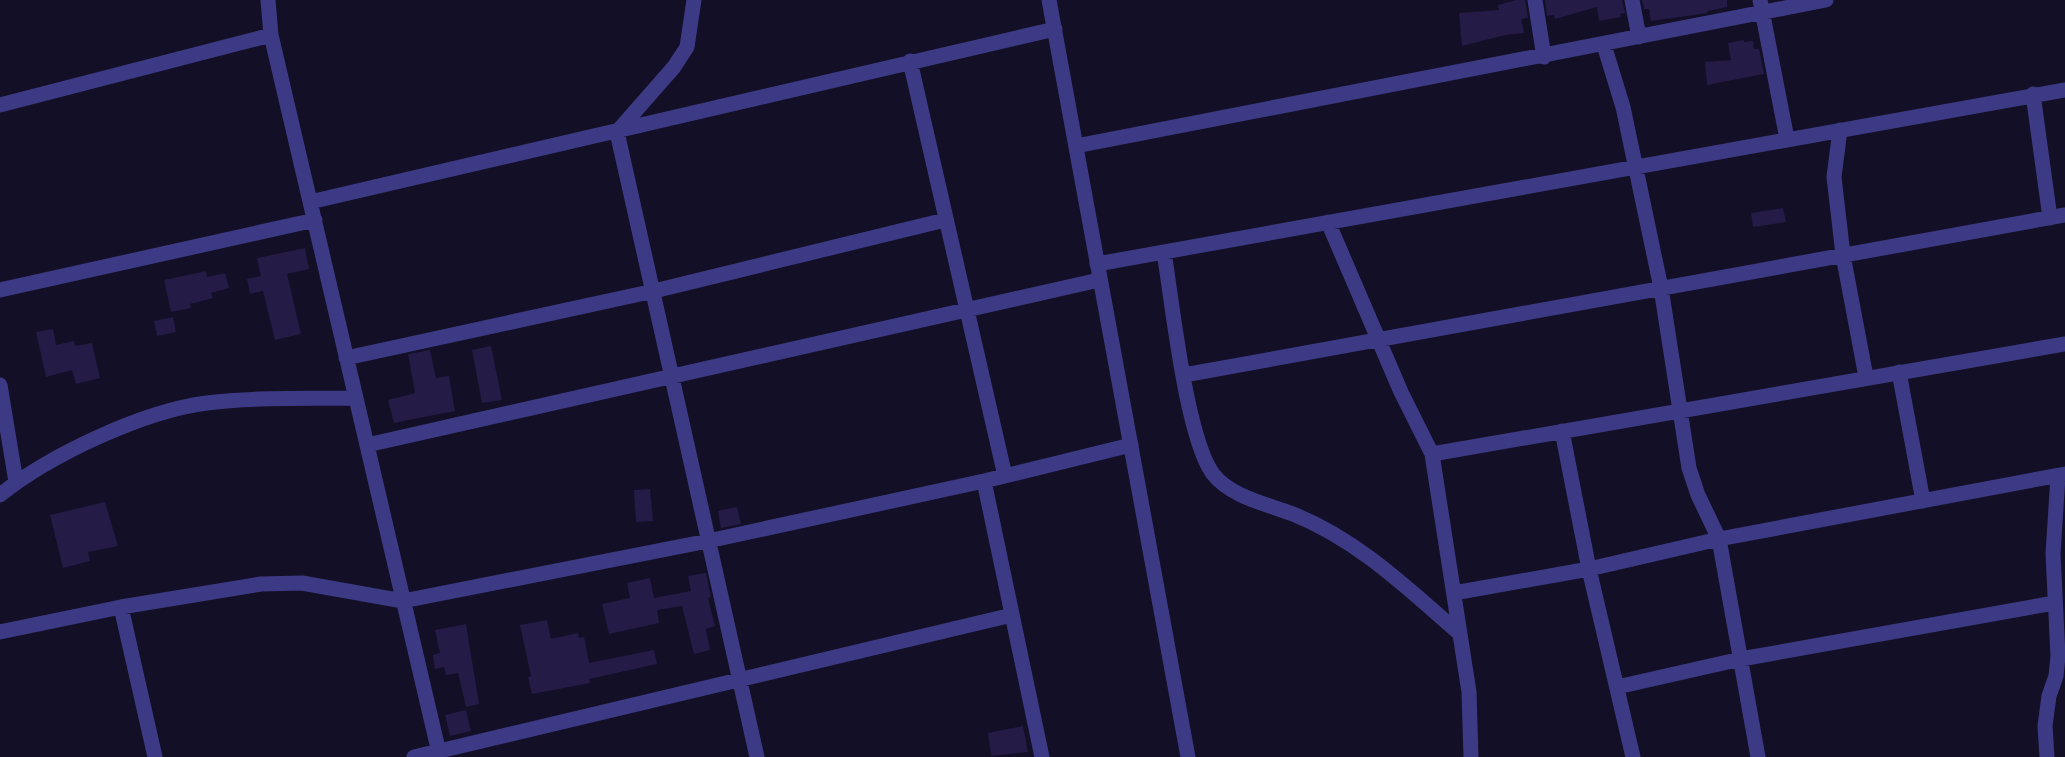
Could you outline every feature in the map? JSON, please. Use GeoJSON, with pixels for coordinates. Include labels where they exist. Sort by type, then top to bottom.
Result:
{"type":"FeatureCollection","features":[{"type":"Feature","properties":{"kind":"street"},"geometry":{"type":"LineString","coordinates":[[268,0],[271,34],[354,398],[439,753]]}},
{"type":"Feature","properties":{"kind":"street"},"geometry":{"type":"LineString","coordinates":[[617,132],[674,67],[687,47],[694,0]]}},
{"type":"Feature","properties":{"kind":"street"},"geometry":{"type":"LineString","coordinates":[[1049,0],[1188,757]]}},
{"type":"Feature","properties":{"kind":"street"},"geometry":{"type":"LineString","coordinates":[[1535,0],[1544,57]]}},
{"type":"Feature","properties":{"kind":"street"},"geometry":{"type":"LineString","coordinates":[[1632,0],[1639,38]]}},
{"type":"Feature","properties":{"kind":"street"},"geometry":{"type":"LineString","coordinates":[[1076,146],[1639,38],[1761,7],[1826,0]]}},
{"type":"Feature","properties":{"kind":"street"},"geometry":{"type":"LineString","coordinates":[[1761,7],[1787,139]]}},
{"type":"Feature","properties":{"kind":"street"},"geometry":{"type":"LineString","coordinates":[[310,202],[1055,29]]}},
{"type":"Feature","properties":{"kind":"street"},"geometry":{"type":"LineString","coordinates":[[0,105],[271,34]]}},
{"type":"Feature","properties":{"kind":"street"},"geometry":{"type":"LineString","coordinates":[[1604,45],[1621,98],[1661,288],[1678,410],[1689,468],[1698,495],[1719,538],[1758,757]]}},
{"type":"Feature","properties":{"kind":"street"},"geometry":{"type":"LineString","coordinates":[[910,61],[1005,476]]}},
{"type":"Feature","properties":{"kind":"street"},"geometry":{"type":"LineString","coordinates":[[1096,264],[2065,90]]}},
{"type":"Feature","properties":{"kind":"street"},"geometry":{"type":"LineString","coordinates":[[1184,375],[2058,217],[2033,94]]}},
{"type":"Feature","properties":{"kind":"street"},"geometry":{"type":"LineString","coordinates":[[1840,130],[1834,177],[1843,255],[1866,377]]}},
{"type":"Feature","properties":{"kind":"street"},"geometry":{"type":"LineString","coordinates":[[617,132],[757,757]]}},
{"type":"Feature","properties":{"kind":"street"},"geometry":{"type":"LineString","coordinates":[[0,290],[315,220]]}},
{"type":"Feature","properties":{"kind":"street"},"geometry":{"type":"LineString","coordinates":[[346,358],[654,291],[945,220]]}},
{"type":"Feature","properties":{"kind":"street"},"geometry":{"type":"LineString","coordinates":[[1328,222],[1355,280],[1377,339],[1432,454],[1469,692],[1471,757]]}},
{"type":"Feature","properties":{"kind":"street"},"geometry":{"type":"LineString","coordinates":[[1164,252],[1184,375],[1204,458],[1213,473],[1224,486],[1337,534],[1383,567],[1459,633]]}},
{"type":"Feature","properties":{"kind":"street"},"geometry":{"type":"LineString","coordinates":[[367,445],[1099,279]]}},
{"type":"Feature","properties":{"kind":"street"},"geometry":{"type":"LineString","coordinates":[[1432,454],[2065,344]]}},
{"type":"Feature","properties":{"kind":"street"},"geometry":{"type":"LineString","coordinates":[[1899,372],[1923,501]]}},
{"type":"Feature","properties":{"kind":"street"},"geometry":{"type":"LineString","coordinates":[[0,385],[16,482]]}},
{"type":"Feature","properties":{"kind":"street"},"geometry":{"type":"LineString","coordinates":[[0,495],[16,482],[69,453],[159,413],[207,403],[354,398]]}},
{"type":"Feature","properties":{"kind":"street"},"geometry":{"type":"LineString","coordinates":[[1562,431],[1589,569],[1634,757]]}},
{"type":"Feature","properties":{"kind":"street"},"geometry":{"type":"LineString","coordinates":[[0,632],[121,607],[236,588],[281,584],[303,583],[403,601],[708,541],[984,481],[1131,445]]}},
{"type":"Feature","properties":{"kind":"street"},"geometry":{"type":"LineString","coordinates":[[1454,593],[1589,569],[1719,538],[2061,475],[2053,554],[2058,656],[2056,676],[2049,696],[2044,726],[2047,757]]}},
{"type":"Feature","properties":{"kind":"street"},"geometry":{"type":"LineString","coordinates":[[984,481],[1042,757]]}},
{"type":"Feature","properties":{"kind":"street"},"geometry":{"type":"LineString","coordinates":[[1617,687],[1741,659],[2054,603]]}},
{"type":"Feature","properties":{"kind":"street"},"geometry":{"type":"LineString","coordinates":[[121,607],[154,757]]}},
{"type":"Feature","properties":{"kind":"street"},"geometry":{"type":"LineString","coordinates":[[414,757],[439,753],[738,678],[1012,615]]}},
{"type":"Feature","properties":{"kind":"building"},"geometry":{"type":"Polygon","coordinates":[[[1525,0],[1528,18],[1521,19],[1524,33],[1505,35],[1462,46],[1459,13],[1499,10],[1498,5],[1525,0]]]}},
{"type":"Feature","properties":{"kind":"building"},"geometry":{"type":"Polygon","coordinates":[[[1545,0],[1622,0],[1625,13],[1620,14],[1621,17],[1599,21],[1597,7],[1555,19],[1554,15],[1547,16],[1545,0]]]}},
{"type":"Feature","properties":{"kind":"building"},"geometry":{"type":"Polygon","coordinates":[[[1642,0],[1727,0],[1727,7],[1707,11],[1708,13],[1651,21],[1649,9],[1644,9],[1642,0]]]}},
{"type":"Feature","properties":{"kind":"building"},"geometry":{"type":"Polygon","coordinates":[[[1744,40],[1744,42],[1753,41],[1754,49],[1759,49],[1764,74],[1707,85],[1705,62],[1731,60],[1728,43],[1744,40]]]}},
{"type":"Feature","properties":{"kind":"building"},"geometry":{"type":"Polygon","coordinates":[[[1783,208],[1786,222],[1753,227],[1751,213],[1783,208]]]}},
{"type":"Feature","properties":{"kind":"building"},"geometry":{"type":"Polygon","coordinates":[[[305,248],[309,269],[287,274],[301,334],[275,340],[263,291],[250,294],[247,279],[261,276],[257,258],[305,248]]]}},
{"type":"Feature","properties":{"kind":"building"},"geometry":{"type":"Polygon","coordinates":[[[206,271],[207,277],[225,273],[229,288],[211,293],[213,298],[190,304],[191,308],[171,312],[164,280],[206,271]]]}},
{"type":"Feature","properties":{"kind":"building"},"geometry":{"type":"Polygon","coordinates":[[[173,317],[176,332],[157,336],[154,321],[173,317]]]}},
{"type":"Feature","properties":{"kind":"building"},"geometry":{"type":"Polygon","coordinates":[[[53,329],[56,345],[74,341],[75,346],[92,343],[100,378],[76,384],[72,370],[46,377],[36,332],[53,329]]]}},
{"type":"Feature","properties":{"kind":"building"},"geometry":{"type":"Polygon","coordinates":[[[491,346],[502,400],[482,403],[472,350],[491,346]]]}},
{"type":"Feature","properties":{"kind":"building"},"geometry":{"type":"Polygon","coordinates":[[[430,350],[436,378],[449,376],[455,411],[394,423],[388,400],[415,393],[408,354],[430,350]]]}},
{"type":"Feature","properties":{"kind":"building"},"geometry":{"type":"Polygon","coordinates":[[[650,489],[653,521],[636,522],[634,490],[650,489]]]}},
{"type":"Feature","properties":{"kind":"building"},"geometry":{"type":"Polygon","coordinates":[[[105,502],[118,546],[88,552],[90,561],[63,568],[50,515],[105,502]]]}},
{"type":"Feature","properties":{"kind":"building"},"geometry":{"type":"Polygon","coordinates":[[[737,507],[741,524],[721,528],[718,511],[737,507]]]}},
{"type":"Feature","properties":{"kind":"building"},"geometry":{"type":"Polygon","coordinates":[[[706,573],[711,597],[708,598],[715,626],[706,629],[710,650],[694,654],[682,606],[657,610],[659,623],[609,634],[602,604],[630,598],[627,583],[650,578],[654,598],[691,591],[688,576],[706,573]]]}},
{"type":"Feature","properties":{"kind":"building"},"geometry":{"type":"Polygon","coordinates":[[[547,620],[551,639],[578,633],[579,638],[584,637],[589,663],[654,650],[657,664],[589,679],[590,683],[532,694],[528,677],[531,676],[520,625],[547,620]]]}},
{"type":"Feature","properties":{"kind":"building"},"geometry":{"type":"Polygon","coordinates":[[[466,624],[479,704],[466,707],[458,673],[446,675],[444,667],[435,669],[433,655],[440,653],[435,630],[466,624]]]}},
{"type":"Feature","properties":{"kind":"building"},"geometry":{"type":"Polygon","coordinates":[[[466,710],[471,731],[450,736],[445,715],[466,710]]]}},
{"type":"Feature","properties":{"kind":"building"},"geometry":{"type":"Polygon","coordinates":[[[1023,726],[1028,752],[991,756],[988,733],[1023,726]]]}}]}
